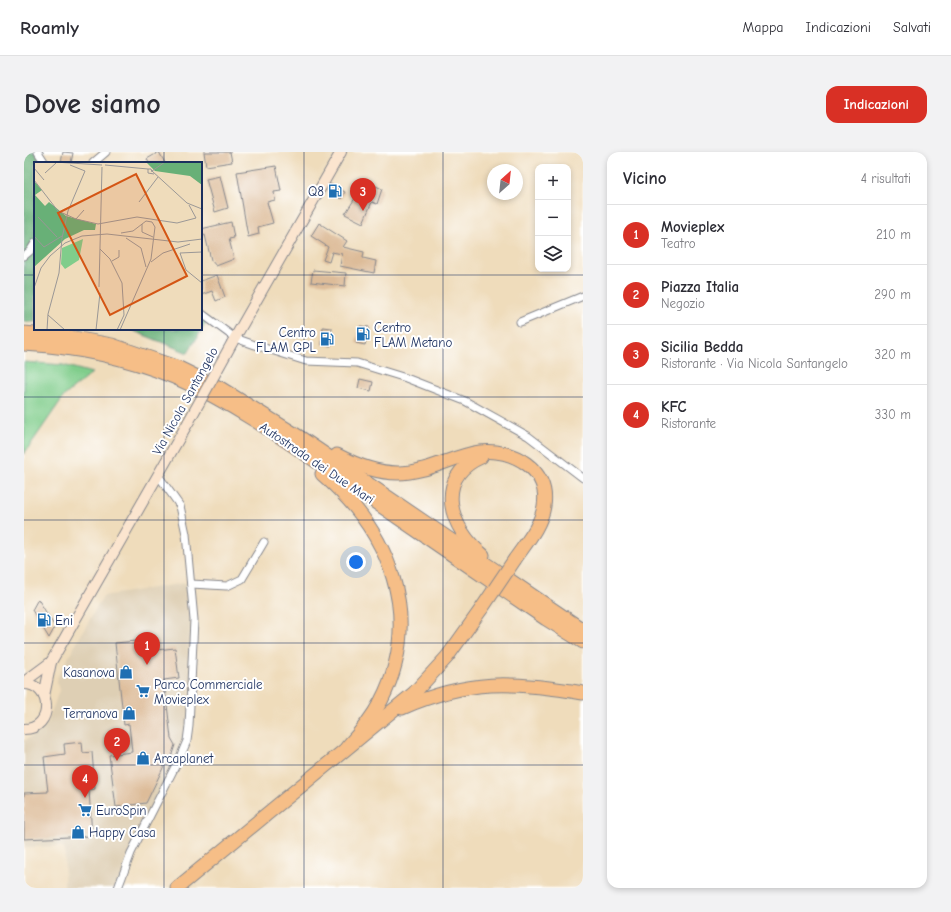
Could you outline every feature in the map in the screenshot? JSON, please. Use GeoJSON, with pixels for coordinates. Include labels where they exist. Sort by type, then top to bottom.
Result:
{"type":"FeatureCollection","features":[{"type":"Feature","properties":{"kind":"highway","name":"Autostrada dei Due Mari"},"geometry":{"type":"LineString","coordinates":[[24,333],[69,337],[112,345],[179,368],[248,404],[583,630]]}},
{"type":"Feature","properties":{"kind":"highway","name":"Autostrada dei Due Mari"},"geometry":{"type":"LineString","coordinates":[[24,344],[97,353],[141,365],[174,377],[215,398],[294,447],[546,619],[583,642]]}},
{"type":"Feature","properties":{"kind":"highway"},"geometry":{"type":"LineString","coordinates":[[112,345],[155,353],[202,372],[250,398],[333,452],[350,461],[374,470],[388,473],[408,473],[430,468],[479,452],[498,452],[515,456],[528,464],[538,476],[544,491],[544,506],[541,518],[482,608],[435,672],[390,714],[347,747],[177,888]]}},
{"type":"Feature","properties":{"kind":"highway"},"geometry":{"type":"LineString","coordinates":[[174,377],[317,470],[348,499],[367,523],[382,548],[393,574],[398,597],[400,620],[397,656],[390,682],[380,702],[368,721],[347,747]]}},
{"type":"Feature","properties":{"kind":"highway"},"geometry":{"type":"LineString","coordinates":[[498,452],[474,460],[462,470],[458,476],[452,488],[451,499],[456,522],[465,537],[482,554],[583,623]]}},
{"type":"Feature","properties":{"kind":"highway"},"geometry":{"type":"LineString","coordinates":[[390,714],[435,695],[481,685],[525,684],[583,693]]}},
{"type":"Feature","properties":{"kind":"main road","name":"Via Nicola Santangelo"},"geometry":{"type":"LineString","coordinates":[[26,730],[41,722],[45,716],[47,709],[44,696],[51,662],[341,152]]}},
{"type":"Feature","properties":{"kind":"main road","name":"Via Nicola Santangelo"},"geometry":{"type":"LineString","coordinates":[[24,683],[51,662]]}},
{"type":"Feature","properties":{"kind":"main road","name":"Via Nicola Santangelo"},"geometry":{"type":"LineString","coordinates":[[24,683],[34,686],[44,696]]}},
{"type":"Feature","properties":{"kind":"street"},"geometry":{"type":"LineString","coordinates":[[38,152],[44,162]]}},
{"type":"Feature","properties":{"kind":"street"},"geometry":{"type":"LineString","coordinates":[[94,162],[106,152]]}},
{"type":"Feature","properties":{"kind":"street"},"geometry":{"type":"LineString","coordinates":[[24,256],[30,251],[34,245]]}},
{"type":"Feature","properties":{"kind":"street"},"geometry":{"type":"LineString","coordinates":[[520,322],[583,296]]}},
{"type":"Feature","properties":{"kind":"street"},"geometry":{"type":"LineString","coordinates":[[202,314],[234,341],[306,361],[357,363],[406,378],[465,401],[528,436],[583,478]]}},
{"type":"Feature","properties":{"kind":"street"},"geometry":{"type":"LineString","coordinates":[[118,888],[131,853],[186,741],[189,726],[189,691],[194,620],[186,534],[180,506],[158,475]]}},
{"type":"Feature","properties":{"kind":"street"},"geometry":{"type":"LineString","coordinates":[[191,584],[227,586],[242,579],[264,542]]}},
{"type":"Feature","properties":{"kind":"shaded area"},"geometry":{"type":"Polygon","coordinates":[[[191,582],[194,620],[187,741],[118,888],[64,888],[65,850],[61,846],[24,847],[24,741],[43,730],[48,723],[59,690],[57,683],[58,676],[103,596],[191,582]]]}},
{"type":"Feature","properties":{"kind":"green space"},"geometry":{"type":"Polygon","coordinates":[[[24,152],[35,152],[40,162],[34,162],[34,322],[24,322],[24,152]]]}},
{"type":"Feature","properties":{"kind":"green space"},"geometry":{"type":"Polygon","coordinates":[[[202,318],[207,321],[202,329],[202,318]]]}},
{"type":"Feature","properties":{"kind":"green space"},"geometry":{"type":"Polygon","coordinates":[[[131,330],[202,330],[188,353],[131,330]]]}},
{"type":"Feature","properties":{"kind":"green space"},"geometry":{"type":"Polygon","coordinates":[[[24,362],[63,365],[92,373],[64,396],[24,454],[24,362]]]}},
{"type":"Feature","properties":{"kind":"building"},"geometry":{"type":"Polygon","coordinates":[[[63,152],[73,153],[71,162],[61,162],[63,152]]]}},
{"type":"Feature","properties":{"kind":"building"},"geometry":{"type":"Polygon","coordinates":[[[159,152],[164,162],[148,162],[147,159],[159,152]]]}},
{"type":"Feature","properties":{"kind":"building"},"geometry":{"type":"Polygon","coordinates":[[[204,152],[230,152],[232,162],[206,166],[204,152]]]}},
{"type":"Feature","properties":{"kind":"building"},"geometry":{"type":"Polygon","coordinates":[[[276,166],[281,191],[274,192],[275,200],[267,202],[273,223],[258,227],[259,234],[248,237],[237,172],[276,166]]]}},
{"type":"Feature","properties":{"kind":"building"},"geometry":{"type":"Polygon","coordinates":[[[220,176],[228,208],[215,212],[206,179],[220,176]]]}},
{"type":"Feature","properties":{"kind":"building"},"geometry":{"type":"Polygon","coordinates":[[[366,181],[382,189],[377,204],[372,202],[363,223],[345,214],[366,181]]]}},
{"type":"Feature","properties":{"kind":"building"},"geometry":{"type":"Polygon","coordinates":[[[330,184],[345,192],[341,199],[327,191],[330,184]]]}},
{"type":"Feature","properties":{"kind":"building"},"geometry":{"type":"Polygon","coordinates":[[[231,222],[234,238],[229,239],[234,259],[216,266],[211,260],[205,235],[202,236],[202,229],[231,222]]]}},
{"type":"Feature","properties":{"kind":"building"},"geometry":{"type":"Polygon","coordinates":[[[319,223],[347,241],[343,247],[364,252],[363,258],[376,261],[374,273],[340,266],[342,254],[332,252],[329,262],[323,260],[328,247],[311,236],[319,223]]]}},
{"type":"Feature","properties":{"kind":"building"},"geometry":{"type":"Polygon","coordinates":[[[313,270],[346,273],[345,286],[311,282],[313,270]]]}},
{"type":"Feature","properties":{"kind":"building"},"geometry":{"type":"Polygon","coordinates":[[[217,275],[225,297],[216,301],[212,291],[202,295],[202,281],[217,275]]]}},
{"type":"Feature","properties":{"kind":"building"},"geometry":{"type":"Polygon","coordinates":[[[360,326],[369,327],[365,345],[356,343],[360,326]]]}},
{"type":"Feature","properties":{"kind":"building"},"geometry":{"type":"Polygon","coordinates":[[[323,327],[332,328],[331,346],[322,345],[323,327]]]}},
{"type":"Feature","properties":{"kind":"building"},"geometry":{"type":"Polygon","coordinates":[[[360,379],[373,382],[371,391],[358,388],[360,379]]]}},
{"type":"Feature","properties":{"kind":"building"},"geometry":{"type":"Polygon","coordinates":[[[38,599],[55,627],[49,638],[32,610],[38,599]]]}},
{"type":"Feature","properties":{"kind":"building","name":"Parco Commerciale Movieplex"},"geometry":{"type":"Polygon","coordinates":[[[146,640],[147,651],[175,648],[179,678],[164,680],[171,738],[175,745],[171,757],[162,757],[164,766],[146,803],[116,807],[109,755],[132,752],[129,724],[124,725],[115,643],[146,640]]]}},
{"type":"Feature","properties":{"kind":"building"},"geometry":{"type":"Polygon","coordinates":[[[82,742],[83,753],[92,752],[95,789],[89,790],[92,836],[24,839],[24,793],[48,792],[44,757],[65,754],[64,744],[82,742]]]}},
{"type":"Feature","properties":{"kind":"place","name":"Q8"},"geometry":{"type":"Point","coordinates":[335,191]}},
{"type":"Feature","properties":{"kind":"place","name":"Sicilia Bedda"},"geometry":{"type":"Point","coordinates":[363,211]}},
{"type":"Feature","properties":{"kind":"place","name":"Centro FLAM Metano"},"geometry":{"type":"Point","coordinates":[363,334]}},
{"type":"Feature","properties":{"kind":"place","name":"Centro FLAM GPL"},"geometry":{"type":"Point","coordinates":[327,339]}},
{"type":"Feature","properties":{"kind":"place","name":"Eni"},"geometry":{"type":"Point","coordinates":[44,620]}},
{"type":"Feature","properties":{"kind":"place","name":"Movieplex"},"geometry":{"type":"Point","coordinates":[147,665]}},
{"type":"Feature","properties":{"kind":"place","name":"Kasanova"},"geometry":{"type":"Point","coordinates":[126,672]}},
{"type":"Feature","properties":{"kind":"place","name":"Parco Commerciale Movieplex"},"geometry":{"type":"Point","coordinates":[143,691]}},
{"type":"Feature","properties":{"kind":"place","name":"Terranova"},"geometry":{"type":"Point","coordinates":[129,713]}},
{"type":"Feature","properties":{"kind":"place","name":"Arcaplanet"},"geometry":{"type":"Point","coordinates":[143,758]}},
{"type":"Feature","properties":{"kind":"place","name":"Piazza Italia"},"geometry":{"type":"Point","coordinates":[117,761]}},
{"type":"Feature","properties":{"kind":"place","name":"KFC"},"geometry":{"type":"Point","coordinates":[85,798]}},
{"type":"Feature","properties":{"kind":"place","name":"EuroSpin"},"geometry":{"type":"Point","coordinates":[85,810]}},
{"type":"Feature","properties":{"kind":"place","name":"Happy Casa"},"geometry":{"type":"Point","coordinates":[78,832]}}]}
